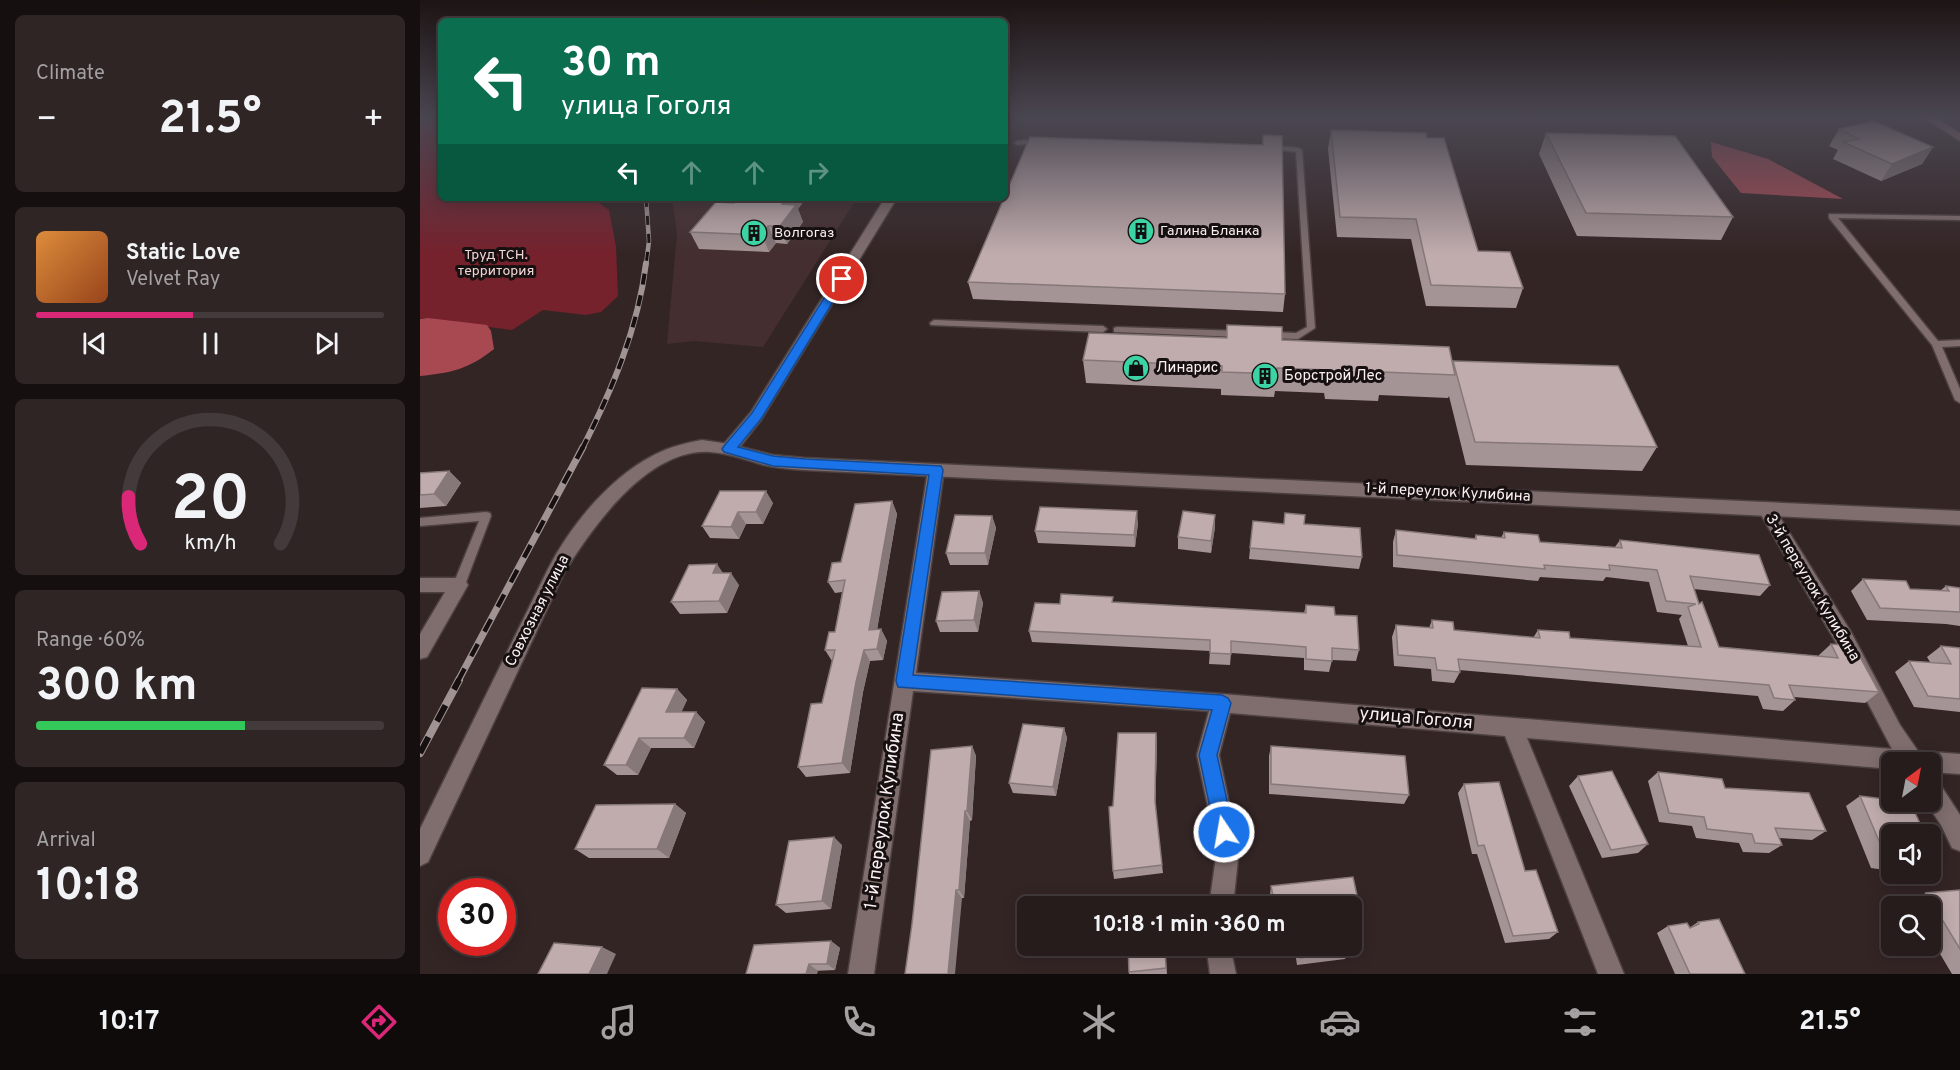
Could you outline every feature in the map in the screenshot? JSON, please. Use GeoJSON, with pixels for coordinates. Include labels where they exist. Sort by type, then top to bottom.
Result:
{"type":"FeatureCollection","features":[{"type":"Feature","properties":{"kind":"street"},"geometry":{"type":"LineString","coordinates":[[729,449],[762,406],[889,201]]}},
{"type":"Feature","properties":{"kind":"street","name":"Совхозная улица"},"geometry":{"type":"LineString","coordinates":[[420,854],[557,569],[572,544],[617,492],[652,463],[670,453],[687,448],[702,446],[729,449]]}},
{"type":"Feature","properties":{"kind":"street","name":"1-й переулок Кулибина"},"geometry":{"type":"LineString","coordinates":[[729,449],[773,461],[795,463],[1960,518]]}},
{"type":"Feature","properties":{"kind":"street","name":"1-й переулок Кулибина"},"geometry":{"type":"LineString","coordinates":[[861,974],[936,470]]}},
{"type":"Feature","properties":{"kind":"street","name":"3-й переулок Кулибина"},"geometry":{"type":"LineString","coordinates":[[1765,508],[1838,628],[1893,732],[1912,752]]}},
{"type":"Feature","properties":{"kind":"street"},"geometry":{"type":"LineString","coordinates":[[420,585],[459,585]]}},
{"type":"Feature","properties":{"kind":"street"},"geometry":{"type":"LineString","coordinates":[[420,651],[459,585]]}},
{"type":"Feature","properties":{"kind":"street","name":"улица Гоголя"},"geometry":{"type":"LineString","coordinates":[[904,681],[1222,703],[1881,759]]}},
{"type":"Feature","properties":{"kind":"street"},"geometry":{"type":"LineString","coordinates":[[1222,703],[1208,755],[1228,850],[1222,896]]}},
{"type":"Feature","properties":{"kind":"street"},"geometry":{"type":"LineString","coordinates":[[1512,727],[1611,974]]}},
{"type":"Feature","properties":{"kind":"street","name":"улица Гоголя"},"geometry":{"type":"LineString","coordinates":[[1941,763],[1960,764]]}},
{"type":"Feature","properties":{"kind":"street"},"geometry":{"type":"LineString","coordinates":[[1941,805],[1960,840]]}},
{"type":"Feature","properties":{"kind":"street"},"geometry":{"type":"LineString","coordinates":[[1220,956],[1223,974]]}},
{"type":"Feature","properties":{"kind":"lane"},"geometry":{"type":"LineString","coordinates":[[1264,335],[1298,336],[1311,328],[1300,163]]}},
{"type":"Feature","properties":{"kind":"lane"},"geometry":{"type":"LineString","coordinates":[[1960,218],[1832,216],[1936,344],[1960,400]]}},
{"type":"Feature","properties":{"kind":"lane"},"geometry":{"type":"LineString","coordinates":[[934,323],[1103,329]]}},
{"type":"Feature","properties":{"kind":"lane"},"geometry":{"type":"LineString","coordinates":[[1117,330],[1252,335]]}},
{"type":"Feature","properties":{"kind":"lane"},"geometry":{"type":"LineString","coordinates":[[1936,344],[1960,343]]}},
{"type":"Feature","properties":{"kind":"lane"},"geometry":{"type":"LineString","coordinates":[[420,522],[486,516],[459,585]]}},
{"type":"Feature","properties":{"kind":"shaded area"},"geometry":{"type":"Polygon","coordinates":[[[1717,163],[1776,163],[1843,199],[1741,193],[1717,163]]]}},
{"type":"Feature","properties":{"kind":"shaded area"},"geometry":{"type":"Polygon","coordinates":[[[672,201],[855,201],[763,347],[694,341],[667,344],[677,234],[672,201]]]}},
{"type":"Feature","properties":{"kind":"shaded area"},"geometry":{"type":"Polygon","coordinates":[[[420,319],[487,325],[491,331],[494,349],[468,366],[420,376],[420,319]]]}},
{"type":"Feature","properties":{"kind":"green space","name":"Труд ТСН. территория"},"geometry":{"type":"Polygon","coordinates":[[[420,163],[438,163],[438,201],[596,201],[609,210],[616,247],[618,296],[601,312],[586,315],[543,310],[512,330],[420,318],[420,163]]]}},
{"type":"Feature","properties":{"kind":"building","name":"Галина Бланка"},"geometry":{"type":"Polygon","coordinates":[[[1019,163],[1283,163],[1285,294],[968,282],[1003,201],[1008,201],[1008,188],[1019,163]]]}},
{"type":"Feature","properties":{"kind":"building"},"geometry":{"type":"Polygon","coordinates":[[[1334,163],[1452,163],[1478,251],[1510,252],[1523,288],[1431,285],[1416,219],[1340,217],[1334,163]]]}},
{"type":"Feature","properties":{"kind":"building"},"geometry":{"type":"Polygon","coordinates":[[[1561,163],[1695,163],[1733,217],[1586,213],[1561,163]]]}},
{"type":"Feature","properties":{"kind":"building"},"geometry":{"type":"Polygon","coordinates":[[[736,201],[784,201],[782,204],[796,205],[780,226],[768,226],[762,235],[690,232],[716,202],[734,203],[736,201]]]}},
{"type":"Feature","properties":{"kind":"building"},"geometry":{"type":"Polygon","coordinates":[[[1227,325],[1282,327],[1282,340],[1449,347],[1455,375],[1382,372],[1383,378],[1328,376],[1328,370],[1277,368],[1277,374],[1222,372],[1222,366],[1083,360],[1089,333],[1227,338],[1227,325]]]}},
{"type":"Feature","properties":{"kind":"building"},"geometry":{"type":"Polygon","coordinates":[[[1453,361],[1618,366],[1657,447],[1475,442],[1453,361]]]}},
{"type":"Feature","properties":{"kind":"building"},"geometry":{"type":"Polygon","coordinates":[[[449,471],[434,494],[420,495],[420,473],[449,471]]]}},
{"type":"Feature","properties":{"kind":"building"},"geometry":{"type":"Polygon","coordinates":[[[720,491],[766,491],[756,512],[738,512],[731,527],[702,526],[720,491]]]}},
{"type":"Feature","properties":{"kind":"building"},"geometry":{"type":"Polygon","coordinates":[[[892,501],[869,630],[881,629],[877,649],[864,650],[842,763],[798,767],[811,704],[822,703],[835,650],[825,650],[829,632],[835,632],[845,580],[828,582],[832,563],[841,562],[855,504],[892,501]]]}},
{"type":"Feature","properties":{"kind":"building"},"geometry":{"type":"Polygon","coordinates":[[[1040,507],[1137,511],[1134,535],[1035,531],[1040,507]]]}},
{"type":"Feature","properties":{"kind":"building"},"geometry":{"type":"Polygon","coordinates":[[[1183,511],[1215,515],[1211,541],[1178,537],[1183,511]]]}},
{"type":"Feature","properties":{"kind":"building"},"geometry":{"type":"Polygon","coordinates":[[[1285,513],[1305,515],[1304,524],[1360,528],[1362,557],[1250,548],[1253,521],[1284,524],[1285,513]]]}},
{"type":"Feature","properties":{"kind":"building"},"geometry":{"type":"Polygon","coordinates":[[[955,515],[992,516],[985,553],[946,553],[955,515]]]}},
{"type":"Feature","properties":{"kind":"building"},"geometry":{"type":"Polygon","coordinates":[[[1396,530],[1476,539],[1476,535],[1505,538],[1504,532],[1538,535],[1540,542],[1622,548],[1620,540],[1759,555],[1770,585],[1690,576],[1699,604],[1702,602],[1719,647],[1838,658],[1831,644],[1854,646],[1879,692],[1789,685],[1795,700],[1774,698],[1769,685],[1458,659],[1460,672],[1437,670],[1435,658],[1398,655],[1396,625],[1433,628],[1432,620],[1453,622],[1454,630],[1540,638],[1538,630],[1569,632],[1570,638],[1701,647],[1688,607],[1696,604],[1666,601],[1657,570],[1609,565],[1610,570],[1544,565],[1545,569],[1397,555],[1396,530]]]}},
{"type":"Feature","properties":{"kind":"building"},"geometry":{"type":"Polygon","coordinates":[[[717,564],[713,573],[731,573],[719,601],[671,602],[689,565],[717,564]]]}},
{"type":"Feature","properties":{"kind":"building"},"geometry":{"type":"Polygon","coordinates":[[[1863,579],[1906,581],[1910,589],[1949,591],[1946,586],[1960,588],[1960,612],[1880,608],[1863,579]]]}},
{"type":"Feature","properties":{"kind":"building"},"geometry":{"type":"Polygon","coordinates":[[[979,591],[974,620],[936,621],[942,592],[979,591]]]}},
{"type":"Feature","properties":{"kind":"building"},"geometry":{"type":"Polygon","coordinates":[[[1061,594],[1113,597],[1112,602],[1306,613],[1306,605],[1334,607],[1335,615],[1357,616],[1359,650],[1332,648],[1332,661],[1306,659],[1306,647],[1231,641],[1231,654],[1210,653],[1210,640],[1029,631],[1035,603],[1060,604],[1061,594]]]}},
{"type":"Feature","properties":{"kind":"building"},"geometry":{"type":"Polygon","coordinates":[[[1941,646],[1960,648],[1960,699],[1928,696],[1909,661],[1951,664],[1941,646]]]}},
{"type":"Feature","properties":{"kind":"building"},"geometry":{"type":"Polygon","coordinates":[[[642,688],[677,689],[666,712],[696,712],[684,738],[639,738],[626,765],[604,765],[642,688]]]}},
{"type":"Feature","properties":{"kind":"building"},"geometry":{"type":"Polygon","coordinates":[[[1023,724],[1064,728],[1053,787],[1009,783],[1023,724]]]}},
{"type":"Feature","properties":{"kind":"building"},"geometry":{"type":"Polygon","coordinates":[[[1118,733],[1156,733],[1155,801],[1162,865],[1113,871],[1109,807],[1113,806],[1118,733]]]}},
{"type":"Feature","properties":{"kind":"building"},"geometry":{"type":"Polygon","coordinates":[[[972,746],[959,890],[956,890],[948,974],[905,974],[931,750],[972,746]]]}},
{"type":"Feature","properties":{"kind":"building"},"geometry":{"type":"Polygon","coordinates":[[[1271,746],[1405,756],[1409,795],[1271,784],[1271,746]]]}},
{"type":"Feature","properties":{"kind":"building"},"geometry":{"type":"Polygon","coordinates":[[[1612,771],[1648,844],[1611,850],[1578,776],[1612,771]]]}},
{"type":"Feature","properties":{"kind":"building"},"geometry":{"type":"Polygon","coordinates":[[[1658,772],[1722,779],[1725,788],[1809,793],[1826,831],[1775,828],[1782,845],[1755,843],[1752,834],[1707,829],[1704,817],[1669,813],[1658,772]]]}},
{"type":"Feature","properties":{"kind":"building"},"geometry":{"type":"Polygon","coordinates":[[[1499,782],[1525,871],[1536,870],[1558,932],[1513,936],[1484,845],[1478,846],[1464,784],[1499,782]]]}},
{"type":"Feature","properties":{"kind":"building"},"geometry":{"type":"Polygon","coordinates":[[[1860,796],[1881,799],[1881,812],[1915,812],[1920,824],[1881,824],[1881,846],[1860,796]]]}},
{"type":"Feature","properties":{"kind":"building"},"geometry":{"type":"Polygon","coordinates":[[[675,804],[657,849],[575,849],[596,805],[675,804]]]}},
{"type":"Feature","properties":{"kind":"building"},"geometry":{"type":"Polygon","coordinates":[[[834,837],[822,901],[776,905],[789,841],[834,837]]]}},
{"type":"Feature","properties":{"kind":"building"},"geometry":{"type":"Polygon","coordinates":[[[1353,877],[1357,896],[1273,896],[1271,886],[1353,877]]]}},
{"type":"Feature","properties":{"kind":"building"},"geometry":{"type":"Polygon","coordinates":[[[1960,890],[1960,949],[1941,918],[1941,896],[1928,896],[1926,893],[1960,890]]]}},
{"type":"Feature","properties":{"kind":"building"},"geometry":{"type":"Polygon","coordinates":[[[1719,919],[1745,974],[1690,974],[1668,926],[1687,923],[1690,928],[1699,924],[1698,922],[1719,919]]]}},
{"type":"Feature","properties":{"kind":"building"},"geometry":{"type":"Polygon","coordinates":[[[831,941],[827,964],[809,964],[806,974],[746,974],[754,945],[831,941]]]}},
{"type":"Feature","properties":{"kind":"building"},"geometry":{"type":"Polygon","coordinates":[[[554,943],[602,947],[589,974],[538,974],[554,943]]]}},
{"type":"Feature","properties":{"kind":"building"},"geometry":{"type":"Polygon","coordinates":[[[1128,956],[1165,956],[1166,968],[1129,972],[1128,956]]]}},
{"type":"Feature","properties":{"kind":"railway"},"geometry":{"type":"LineString","coordinates":[[646,201],[649,241],[646,265]]}},
{"type":"Feature","properties":{"kind":"railway"},"geometry":{"type":"LineString","coordinates":[[583,447],[622,359],[637,312],[646,263]]}},
{"type":"Feature","properties":{"kind":"railway"},"geometry":{"type":"LineString","coordinates":[[458,681],[583,447]]}},
{"type":"Feature","properties":{"kind":"railway"},"geometry":{"type":"LineString","coordinates":[[420,753],[459,680]]}},
{"type":"Feature","properties":{"kind":"place","name":"Галина Бланка"},"geometry":{"type":"Point","coordinates":[1141,231]}},
{"type":"Feature","properties":{"kind":"place","name":"Волгогаз"},"geometry":{"type":"Point","coordinates":[754,233]}},
{"type":"Feature","properties":{"kind":"place","name":"Линарис"},"geometry":{"type":"Point","coordinates":[1136,368]}},
{"type":"Feature","properties":{"kind":"place","name":"Борстрой Лес"},"geometry":{"type":"Point","coordinates":[1265,376]}},
{"type":"Feature","properties":{"kind":"route"},"geometry":{"type":"LineString","coordinates":[[842,279],[756,416],[729,449],[773,461],[936,470],[904,681],[1222,703],[1208,755],[1224,832]]}}]}
